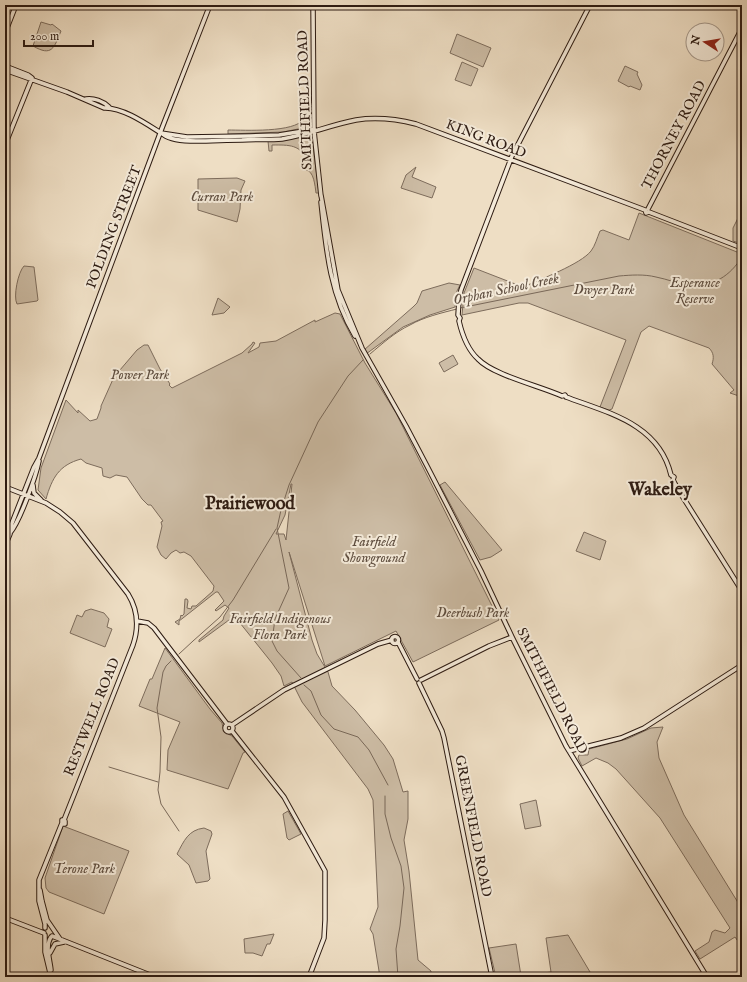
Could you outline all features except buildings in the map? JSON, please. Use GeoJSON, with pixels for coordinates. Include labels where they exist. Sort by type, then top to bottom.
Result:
{"type":"FeatureCollection","features":[{"type":"Feature","properties":{"kind":"main road"},"geometry":{"type":"LineString","coordinates":[[5,33],[16,5]]}},
{"type":"Feature","properties":{"kind":"main road","name":"POLDING STREET"},"geometry":{"type":"LineString","coordinates":[[10,534],[10,528],[34,478],[39,458],[210,5]]}},
{"type":"Feature","properties":{"kind":"main road","name":"SMITHFIELD ROAD"},"geometry":{"type":"LineString","coordinates":[[313,5],[314,131],[324,227],[331,276],[338,302],[427,466],[569,751],[707,977]]}},
{"type":"Feature","properties":{"kind":"main road"},"geometry":{"type":"LineString","coordinates":[[590,5],[510,160],[461,290],[458,315],[455,319],[459,321],[466,341],[473,354],[483,363],[499,372],[626,421],[640,428],[649,436],[666,458],[671,475],[674,476],[673,480],[690,510],[742,592]]}},
{"type":"Feature","properties":{"kind":"main road","name":"THORNEY ROAD"},"geometry":{"type":"LineString","coordinates":[[647,210],[742,28]]}},
{"type":"Feature","properties":{"kind":"main road"},"geometry":{"type":"LineString","coordinates":[[5,66],[28,74],[32,78]]}},
{"type":"Feature","properties":{"kind":"main road"},"geometry":{"type":"LineString","coordinates":[[5,70],[26,78],[32,78]]}},
{"type":"Feature","properties":{"kind":"main road"},"geometry":{"type":"LineString","coordinates":[[5,145],[32,78]]}},
{"type":"Feature","properties":{"kind":"main road","name":"KING ROAD"},"geometry":{"type":"LineString","coordinates":[[32,78],[86,99],[92,98],[106,104],[109,107],[140,119],[164,136],[196,141],[281,139],[367,119],[403,121],[431,129],[510,160],[647,210],[742,248]]}},
{"type":"Feature","properties":{"kind":"main road","name":"SMITHFIELD ROAD"},"geometry":{"type":"LineString","coordinates":[[321,195],[324,205],[333,271],[340,298],[360,344]]}},
{"type":"Feature","properties":{"kind":"main road"},"geometry":{"type":"LineString","coordinates":[[324,205],[324,227],[326,229],[330,248]]}},
{"type":"Feature","properties":{"kind":"main road"},"geometry":{"type":"LineString","coordinates":[[333,271],[333,279],[339,299],[338,302],[340,302],[350,320]]}},
{"type":"Feature","properties":{"kind":"main road","name":"POLDING STREET"},"geometry":{"type":"LineString","coordinates":[[5,546],[19,518],[34,467],[39,458]]}},
{"type":"Feature","properties":{"kind":"main road"},"geometry":{"type":"LineString","coordinates":[[34,478],[33,492],[73,523],[128,594],[135,608],[137,621],[148,623],[154,628],[227,724],[232,725],[232,731],[284,797],[325,871],[324,938],[309,977]]}},
{"type":"Feature","properties":{"kind":"main road"},"geometry":{"type":"LineString","coordinates":[[5,487],[46,503]]}},
{"type":"Feature","properties":{"kind":"main road"},"geometry":{"type":"LineString","coordinates":[[24,504],[29,501],[39,500]]}},
{"type":"Feature","properties":{"kind":"main road","name":"RESTWELL ROAD"},"geometry":{"type":"LineString","coordinates":[[52,977],[46,956],[38,891],[40,876],[133,645],[137,630],[137,621]]}},
{"type":"Feature","properties":{"kind":"main road","name":"GREENFIELD ROAD"},"geometry":{"type":"LineString","coordinates":[[232,725],[284,690],[381,642],[392,640],[393,637],[396,637],[419,681],[444,738],[492,977]]}},
{"type":"Feature","properties":{"kind":"main road"},"geometry":{"type":"LineString","coordinates":[[419,681],[489,646],[512,637]]}},
{"type":"Feature","properties":{"kind":"main road"},"geometry":{"type":"LineString","coordinates":[[569,751],[621,738],[644,728],[742,665]]}},
{"type":"Feature","properties":{"kind":"main road"},"geometry":{"type":"LineString","coordinates":[[227,724],[225,730],[228,732],[232,731]]}},
{"type":"Feature","properties":{"kind":"main road","name":"RESTWELL ROAD"},"geometry":{"type":"LineString","coordinates":[[44,869],[41,885],[41,896],[46,918],[51,926]]}},
{"type":"Feature","properties":{"kind":"main road"},"geometry":{"type":"LineString","coordinates":[[5,918],[34,930],[44,931]]}},
{"type":"Feature","properties":{"kind":"main road"},"geometry":{"type":"LineString","coordinates":[[44,931],[48,926],[51,926],[66,942]]}},
{"type":"Feature","properties":{"kind":"main road"},"geometry":{"type":"LineString","coordinates":[[44,931],[48,937],[52,936],[155,977]]}},
{"type":"Feature","properties":{"kind":"main road"},"geometry":{"type":"LineString","coordinates":[[52,936],[55,931]]}},
{"type":"Feature","properties":{"kind":"main road","name":"RESTWELL ROAD"},"geometry":{"type":"LineString","coordinates":[[52,936],[48,943],[52,977]]}},
{"type":"Feature","properties":{"kind":"main road"},"geometry":{"type":"LineString","coordinates":[[49,955],[55,944],[66,942]]}},
{"type":"Feature","properties":{"kind":"green space"},"geometry":{"type":"Polygon","coordinates":[[[41,22],[52,24],[61,31],[54,46],[48,51],[44,51],[33,46],[41,22]]]}},
{"type":"Feature","properties":{"kind":"green space"},"geometry":{"type":"Polygon","coordinates":[[[457,34],[491,48],[483,67],[450,53],[457,34]]]}},
{"type":"Feature","properties":{"kind":"green space"},"geometry":{"type":"Polygon","coordinates":[[[462,62],[478,69],[471,86],[455,80],[462,62]]]}},
{"type":"Feature","properties":{"kind":"green space"},"geometry":{"type":"Polygon","coordinates":[[[625,66],[638,72],[637,74],[642,85],[640,90],[630,86],[629,87],[618,81],[625,66]]]}},
{"type":"Feature","properties":{"kind":"green space"},"geometry":{"type":"Polygon","coordinates":[[[308,101],[308,127],[283,132],[228,134],[228,130],[269,130],[290,127],[304,119],[306,116],[308,101]]]}},
{"type":"Feature","properties":{"kind":"green space"},"geometry":{"type":"Polygon","coordinates":[[[306,135],[312,138],[319,193],[316,193],[315,183],[311,173],[306,170],[308,162],[302,152],[294,147],[278,145],[272,145],[272,151],[269,151],[268,141],[306,135]]]}},
{"type":"Feature","properties":{"kind":"green space"},"geometry":{"type":"Polygon","coordinates":[[[416,167],[412,177],[436,187],[432,198],[401,188],[406,175],[416,167]]]}},
{"type":"Feature","properties":{"kind":"green space","name":"Curran Park"},"geometry":{"type":"Polygon","coordinates":[[[237,178],[245,181],[241,190],[240,209],[237,222],[198,210],[198,179],[237,178]]]}},
{"type":"Feature","properties":{"kind":"green space"},"geometry":{"type":"Polygon","coordinates":[[[742,210],[742,244],[733,241],[733,228],[742,210]]]}},
{"type":"Feature","properties":{"kind":"green space"},"geometry":{"type":"Polygon","coordinates":[[[639,213],[742,254],[742,397],[730,393],[734,390],[712,364],[713,356],[709,348],[649,326],[641,332],[612,409],[609,410],[600,407],[626,340],[528,303],[519,303],[462,315],[464,293],[474,268],[523,287],[559,271],[586,256],[595,244],[600,231],[603,230],[629,240],[639,213]]]}},
{"type":"Feature","properties":{"kind":"green space"},"geometry":{"type":"Polygon","coordinates":[[[24,266],[34,267],[38,300],[17,304],[17,285],[20,273],[24,266]]]}},
{"type":"Feature","properties":{"kind":"green space"},"geometry":{"type":"Polygon","coordinates":[[[449,283],[460,285],[457,291],[455,307],[430,315],[403,327],[366,354],[364,350],[417,303],[422,291],[449,283]]]}},
{"type":"Feature","properties":{"kind":"green space"},"geometry":{"type":"Polygon","coordinates":[[[218,298],[230,307],[224,313],[212,315],[218,298]]]}},
{"type":"Feature","properties":{"kind":"green space"},"geometry":{"type":"Polygon","coordinates":[[[335,313],[340,314],[365,363],[396,413],[499,620],[413,662],[396,631],[325,666],[289,552],[312,640],[317,654],[328,672],[332,686],[355,710],[384,745],[393,759],[403,792],[408,791],[408,819],[404,840],[409,871],[418,960],[431,971],[431,977],[380,977],[373,934],[370,929],[378,907],[373,800],[368,789],[302,702],[292,682],[284,686],[281,676],[272,663],[236,618],[229,620],[199,642],[199,640],[223,620],[229,608],[225,605],[216,611],[215,610],[224,601],[218,592],[179,621],[179,625],[175,622],[180,619],[181,615],[182,616],[184,614],[185,599],[188,601],[187,608],[191,609],[192,606],[196,606],[213,591],[214,586],[191,556],[184,552],[180,553],[176,550],[166,559],[161,555],[157,547],[162,526],[161,522],[163,521],[151,505],[148,505],[142,499],[127,477],[116,475],[110,478],[103,476],[102,468],[86,463],[81,459],[67,465],[58,473],[51,485],[46,499],[38,490],[41,468],[66,400],[78,413],[78,410],[90,421],[97,419],[114,377],[137,350],[144,345],[148,345],[160,369],[172,388],[242,353],[253,342],[255,343],[248,353],[259,347],[260,343],[276,341],[315,320],[315,322],[335,313]],[[292,484],[285,515],[276,534],[284,534],[286,540],[292,484]]]}},
{"type":"Feature","properties":{"kind":"green space"},"geometry":{"type":"Polygon","coordinates":[[[453,355],[458,364],[444,372],[439,363],[453,355]]]}},
{"type":"Feature","properties":{"kind":"green space"},"geometry":{"type":"Polygon","coordinates":[[[445,482],[502,550],[491,557],[480,560],[440,485],[445,482]]]}},
{"type":"Feature","properties":{"kind":"green space"},"geometry":{"type":"Polygon","coordinates":[[[584,532],[606,541],[600,560],[576,551],[584,532]]]}},
{"type":"Feature","properties":{"kind":"green space"},"geometry":{"type":"Polygon","coordinates":[[[91,609],[104,613],[109,619],[107,627],[112,629],[105,647],[70,633],[77,615],[82,617],[85,611],[91,609]]]}},
{"type":"Feature","properties":{"kind":"green space"},"geometry":{"type":"Polygon","coordinates":[[[165,648],[222,723],[223,728],[232,736],[245,752],[243,753],[228,789],[167,770],[168,750],[180,722],[139,706],[165,648]]]}},
{"type":"Feature","properties":{"kind":"green space"},"geometry":{"type":"Polygon","coordinates":[[[663,727],[657,742],[659,758],[684,815],[742,909],[742,947],[735,937],[700,959],[695,951],[709,942],[712,932],[715,930],[725,933],[730,928],[660,818],[616,769],[608,763],[596,758],[582,766],[578,758],[579,755],[588,755],[589,749],[627,739],[651,728],[663,727]]]}},
{"type":"Feature","properties":{"kind":"green space"},"geometry":{"type":"Polygon","coordinates":[[[536,800],[541,826],[525,829],[520,804],[536,800]]]}},
{"type":"Feature","properties":{"kind":"green space"},"geometry":{"type":"Polygon","coordinates":[[[288,811],[301,834],[289,840],[287,838],[283,814],[288,811]]]}},
{"type":"Feature","properties":{"kind":"green space","name":"Terone Park"},"geometry":{"type":"Polygon","coordinates":[[[63,826],[129,851],[104,914],[49,892],[46,888],[45,878],[63,826]]]}},
{"type":"Feature","properties":{"kind":"green space"},"geometry":{"type":"Polygon","coordinates":[[[204,828],[211,831],[212,834],[206,851],[210,879],[208,881],[196,883],[189,865],[177,854],[184,841],[190,834],[204,828]]]}},
{"type":"Feature","properties":{"kind":"green space"},"geometry":{"type":"Polygon","coordinates":[[[274,934],[270,944],[267,944],[262,956],[253,953],[245,953],[244,939],[274,934]]]}},
{"type":"Feature","properties":{"kind":"green space"},"geometry":{"type":"Polygon","coordinates":[[[568,935],[593,977],[496,977],[489,948],[516,944],[521,976],[551,972],[546,938],[568,935]]]}},
{"type":"Feature","properties":{"kind":"waterway","name":"Orphan School Creek"},"geometry":{"type":"LineString","coordinates":[[460,308],[619,276],[647,275],[690,285],[706,284],[714,282],[726,275],[742,257]]}},
{"type":"Feature","properties":{"kind":"waterway"},"geometry":{"type":"LineString","coordinates":[[742,260],[739,281],[739,303],[742,317]]}},
{"type":"Feature","properties":{"kind":"waterway","name":"Orphan School Creek"},"geometry":{"type":"LineString","coordinates":[[370,354],[384,342],[415,322],[457,309]]}},
{"type":"Feature","properties":{"kind":"waterway","name":"Orphan School Creek"},"geometry":{"type":"LineString","coordinates":[[301,678],[277,651],[272,641],[275,619],[289,588],[277,528],[289,485],[318,422],[348,376],[363,360]]}},
{"type":"Feature","properties":{"kind":"waterway"},"geometry":{"type":"LineString","coordinates":[[179,654],[220,617],[233,600],[276,529]]}},
{"type":"Feature","properties":{"kind":"waterway"},"geometry":{"type":"LineString","coordinates":[[171,661],[163,672],[157,708],[161,737],[158,790],[161,804],[179,831]]}},
{"type":"Feature","properties":{"kind":"waterway","name":"Orphan School Creek"},"geometry":{"type":"LineString","coordinates":[[304,685],[311,691],[321,715],[334,729],[358,737],[369,750],[388,785]]}},
{"type":"Feature","properties":{"kind":"waterway"},"geometry":{"type":"LineString","coordinates":[[109,767],[158,782]]}},
{"type":"Feature","properties":{"kind":"waterway","name":"Orphan School Creek"},"geometry":{"type":"LineString","coordinates":[[385,796],[385,814],[391,838],[401,866],[404,888],[396,949],[398,977]]}},
{"type":"Feature","properties":{"kind":"district","name":"Wakeley"},"geometry":{"type":"Point","coordinates":[660,490]}},
{"type":"Feature","properties":{"kind":"district","name":"Prairiewood"},"geometry":{"type":"Point","coordinates":[250,504]}},
{"type":"Feature","properties":{"kind":"park label","name":"Dwyer Park"},"geometry":{"type":"Point","coordinates":[604,290]}},
{"type":"Feature","properties":{"kind":"park label","name":"Esperance Reserve"},"geometry":{"type":"Point","coordinates":[695,292]}},
{"type":"Feature","properties":{"kind":"park label","name":"Power Park"},"geometry":{"type":"Point","coordinates":[140,375]}},
{"type":"Feature","properties":{"kind":"park label","name":"Fairfield Showground"},"geometry":{"type":"Point","coordinates":[374,550]}},
{"type":"Feature","properties":{"kind":"park label","name":"Deerbush Park"},"geometry":{"type":"Point","coordinates":[473,613]}},
{"type":"Feature","properties":{"kind":"park label","name":"Fairfield Indigenous Flora Park"},"geometry":{"type":"Point","coordinates":[280,628]}}]}
